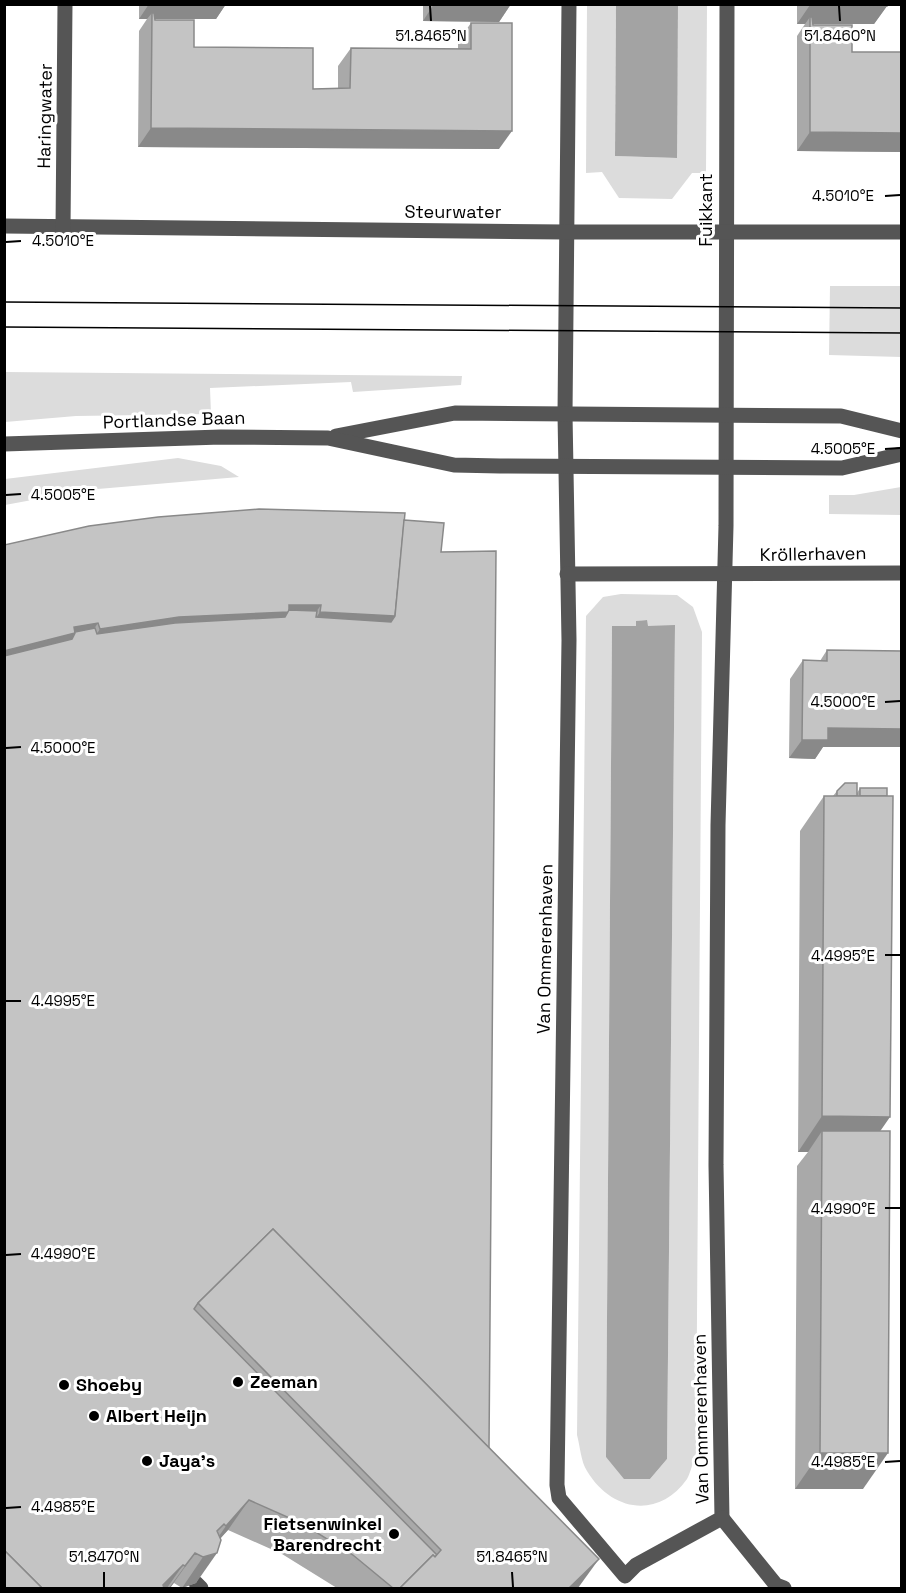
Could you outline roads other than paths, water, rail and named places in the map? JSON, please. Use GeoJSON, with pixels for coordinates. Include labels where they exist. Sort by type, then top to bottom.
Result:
{"type":"FeatureCollection","features":[{"type":"Feature","properties":{"kind":"street","name":"Haringwater"},"geometry":{"type":"LineString","coordinates":[[63,229],[65,4]]}},
{"type":"Feature","properties":{"kind":"street"},"geometry":{"type":"LineString","coordinates":[[566,466],[569,4]]}},
{"type":"Feature","properties":{"kind":"street","name":"Fuikkant"},"geometry":{"type":"LineString","coordinates":[[725,416],[727,4]]}},
{"type":"Feature","properties":{"kind":"street","name":"Steurwater"},"geometry":{"type":"LineString","coordinates":[[4,226],[63,229],[902,232]]}},
{"type":"Feature","properties":{"kind":"street","name":"Portlandse Baan"},"geometry":{"type":"LineString","coordinates":[[328,438],[455,413],[841,416],[902,431]]}},
{"type":"Feature","properties":{"kind":"street"},"geometry":{"type":"LineString","coordinates":[[725,416],[726,466]]}},
{"type":"Feature","properties":{"kind":"street","name":"Portlandse Baan"},"geometry":{"type":"LineString","coordinates":[[4,444],[220,437],[328,438],[454,465],[842,468],[902,454]]}},
{"type":"Feature","properties":{"kind":"street","name":"Portlandse Baan"},"geometry":{"type":"LineString","coordinates":[[4,452],[22,445]]}},
{"type":"Feature","properties":{"kind":"street","name":"Van Ommerenhaven"},"geometry":{"type":"LineString","coordinates":[[566,466],[569,640],[557,1485],[559,1498],[625,1576],[636,1565],[722,1518],[716,1165],[718,814],[726,466]]}},
{"type":"Feature","properties":{"kind":"street","name":"Kröllerhaven"},"geometry":{"type":"LineString","coordinates":[[725,575],[902,573]]}},
{"type":"Feature","properties":{"kind":"street"},"geometry":{"type":"LineString","coordinates":[[567,574],[725,575]]}},
{"type":"Feature","properties":{"kind":"street"},"geometry":{"type":"LineString","coordinates":[[722,1518],[776,1585],[784,1588]]}},
{"type":"Feature","properties":{"kind":"tram line"},"geometry":{"type":"LineString","coordinates":[[4,302],[902,308]]}},
{"type":"Feature","properties":{"kind":"tram line"},"geometry":{"type":"LineString","coordinates":[[4,327],[902,333]]}},
{"type":"Feature","properties":{"kind":"place","name":"Zeeman"},"geometry":{"type":"Point","coordinates":[238,1382]}},
{"type":"Feature","properties":{"kind":"place","name":"Shoeby"},"geometry":{"type":"Point","coordinates":[64,1385]}},
{"type":"Feature","properties":{"kind":"place","name":"Albert Heijn"},"geometry":{"type":"Point","coordinates":[94,1416]}},
{"type":"Feature","properties":{"kind":"place","name":"Jaya's"},"geometry":{"type":"Point","coordinates":[147,1461]}},
{"type":"Feature","properties":{"kind":"place","name":"Fietsenwinkel Barendrecht"},"geometry":{"type":"Point","coordinates":[394,1534]}}]}
